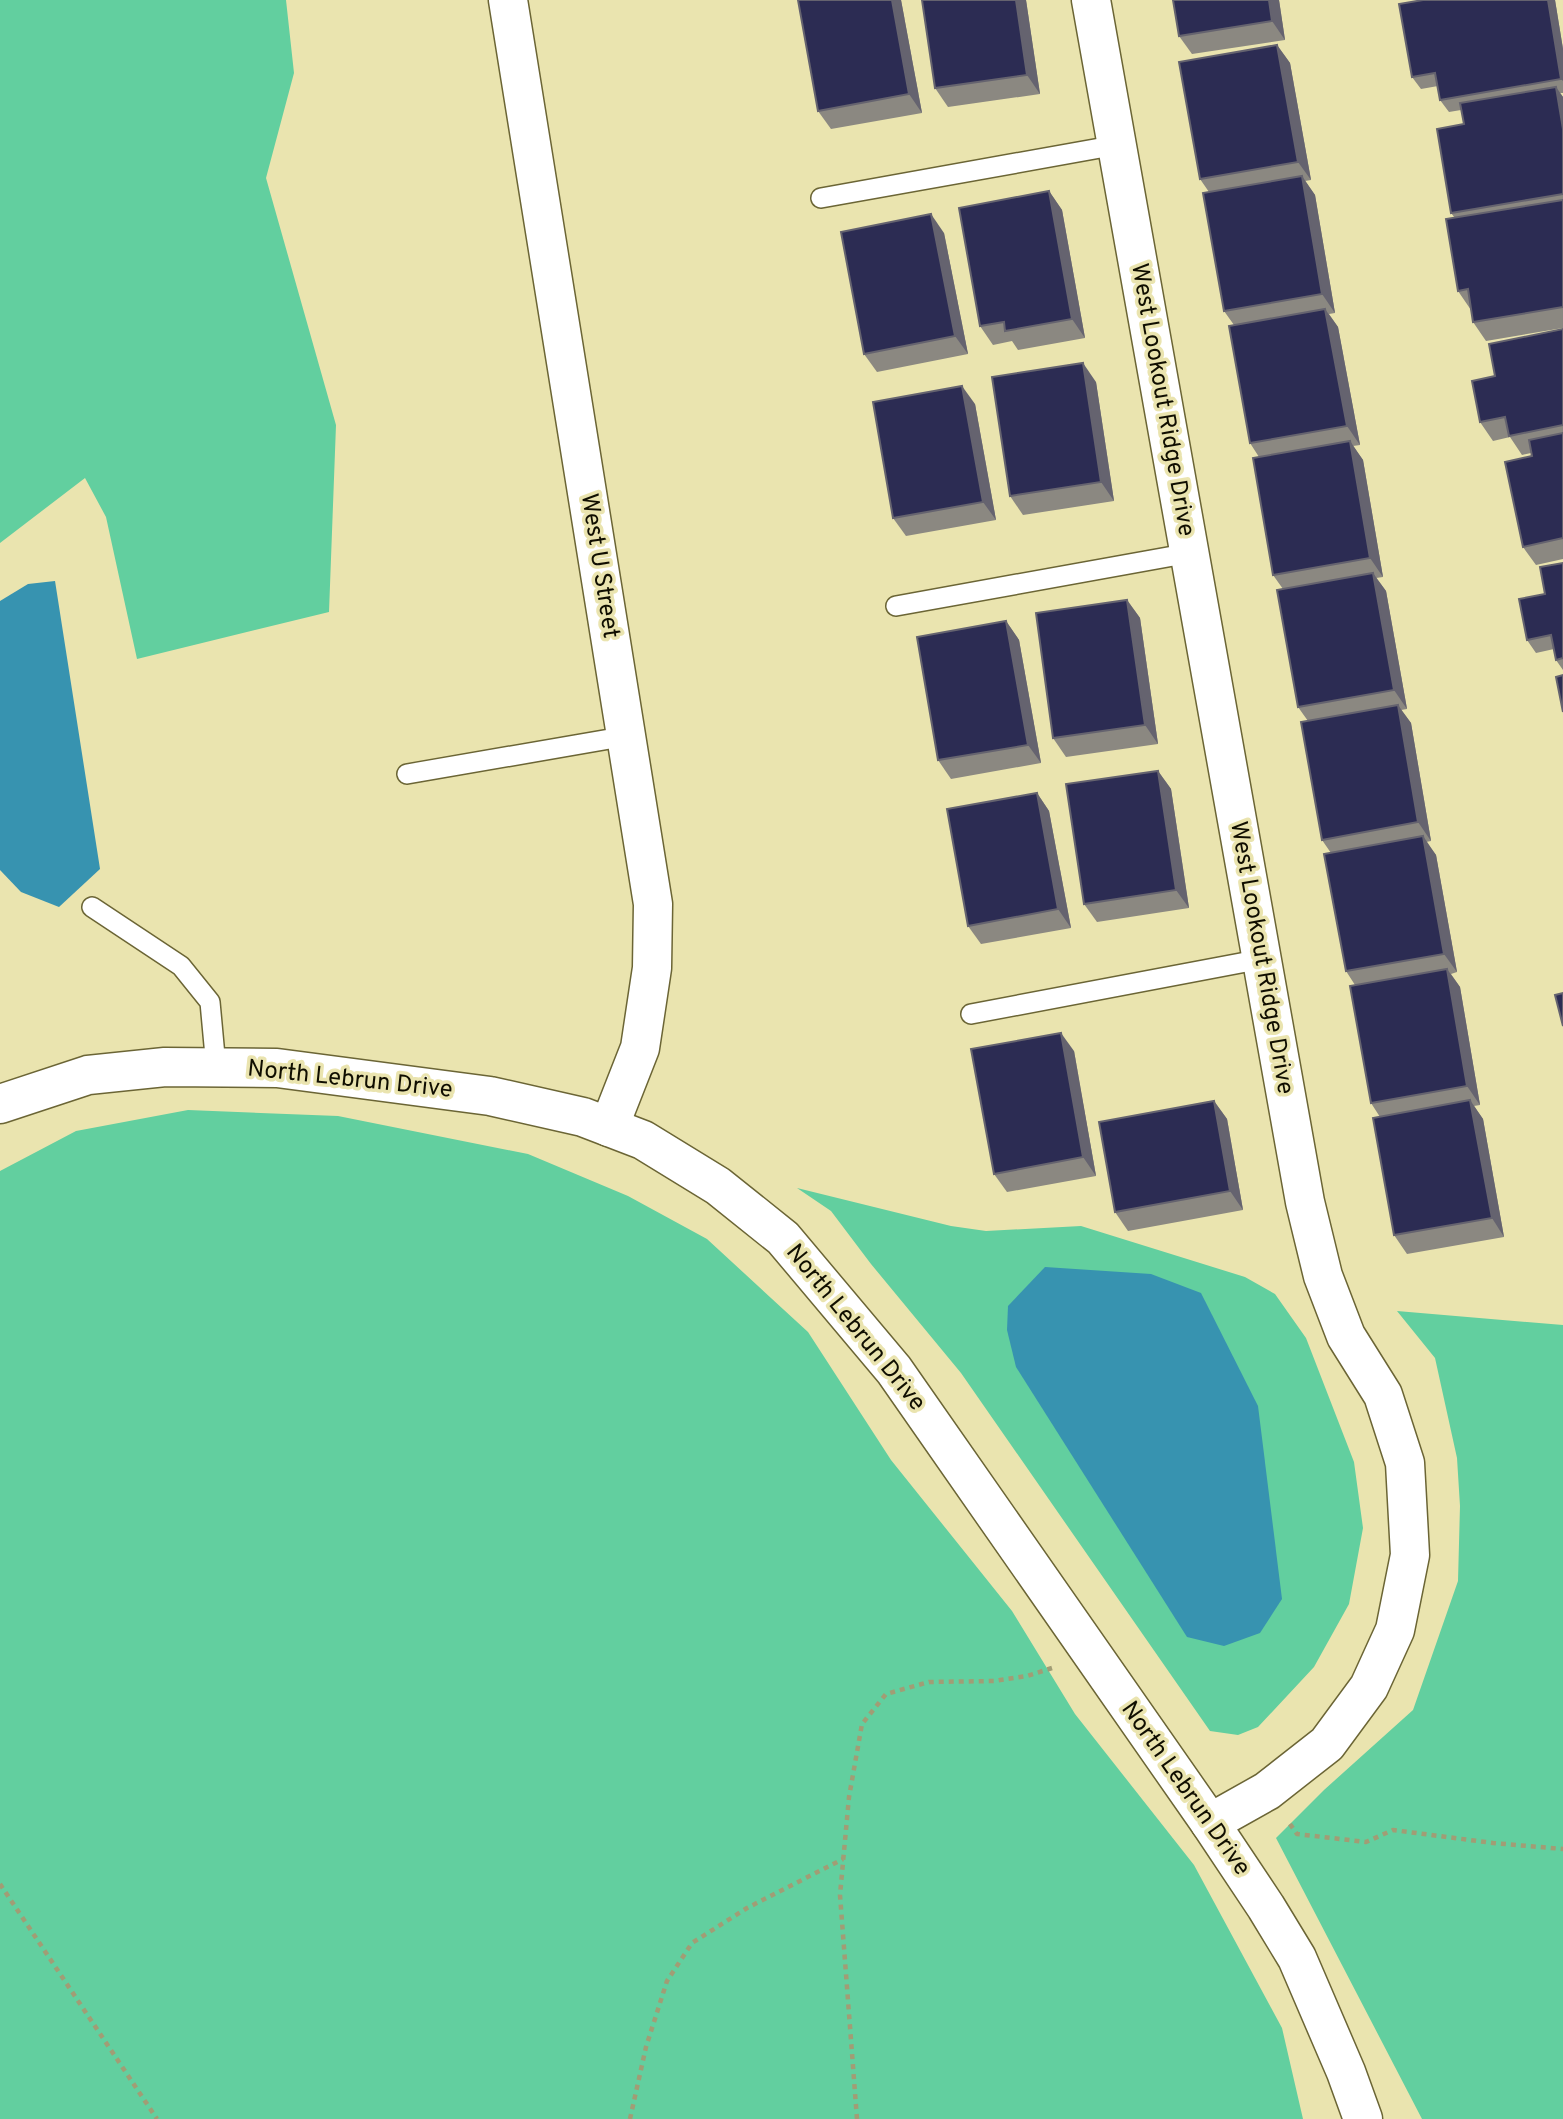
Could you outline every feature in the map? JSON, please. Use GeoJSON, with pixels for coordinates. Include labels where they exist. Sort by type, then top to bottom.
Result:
{"type":"FeatureCollection","features":[{"type":"Feature","properties":{"kind":"street","name":"West U Street"},"geometry":{"type":"LineString","coordinates":[[508,0],[653,904],[652,968],[640,1048],[609,1127]]}},
{"type":"Feature","properties":{"kind":"street","name":"West Lookout Ridge Drive"},"geometry":{"type":"LineString","coordinates":[[1091,0],[1305,1202],[1323,1276],[1346,1336],[1383,1395],[1405,1462],[1410,1555],[1395,1630],[1369,1687],[1327,1744],[1267,1791],[1210,1823]]}},
{"type":"Feature","properties":{"kind":"street","name":"North Lebrun Drive"},"geometry":{"type":"LineString","coordinates":[[0,1104],[88,1075],[165,1067],[277,1068],[490,1096],[583,1117],[643,1140],[719,1186],[783,1238],[894,1370],[1210,1823],[1297,1958],[1363,2119]]}},
{"type":"Feature","properties":{"kind":"lane"},"geometry":{"type":"LineString","coordinates":[[821,198],[1117,145]]}},
{"type":"Feature","properties":{"kind":"lane"},"geometry":{"type":"LineString","coordinates":[[896,606],[1190,553]]}},
{"type":"Feature","properties":{"kind":"lane"},"geometry":{"type":"LineString","coordinates":[[407,774],[626,736]]}},
{"type":"Feature","properties":{"kind":"lane"},"geometry":{"type":"LineString","coordinates":[[92,907],[181,966],[209,1002],[216,1068]]}},
{"type":"Feature","properties":{"kind":"lane"},"geometry":{"type":"LineString","coordinates":[[971,1014],[1262,959]]}},
{"type":"Feature","properties":{"kind":"path"},"geometry":{"type":"LineString","coordinates":[[857,2119],[840,1895],[849,1797],[862,1724],[886,1694],[929,1682],[995,1681],[1027,1676],[1091,1654]]}},
{"type":"Feature","properties":{"kind":"path"},"geometry":{"type":"LineString","coordinates":[[1267,1791],[1297,1833],[1366,1842],[1393,1830],[1563,1849]]}},
{"type":"Feature","properties":{"kind":"path"},"geometry":{"type":"LineString","coordinates":[[630,2119],[646,2047],[667,1981],[692,1943],[747,1908],[843,1858]]}},
{"type":"Feature","properties":{"kind":"path"},"geometry":{"type":"LineString","coordinates":[[0,1884],[156,2119]]}},
{"type":"Feature","properties":{"kind":"green space"},"geometry":{"type":"Polygon","coordinates":[[[0,0],[286,0],[294,73],[266,178],[336,425],[329,612],[137,659],[106,517],[85,478],[0,543],[0,0]]]}},
{"type":"Feature","properties":{"kind":"green space"},"geometry":{"type":"Polygon","coordinates":[[[188,1110],[338,1116],[528,1154],[628,1196],[707,1239],[808,1332],[891,1460],[1012,1611],[1075,1714],[1194,1865],[1282,2028],[1303,2119],[0,2119],[0,1171],[76,1131],[188,1110]]]}},
{"type":"Feature","properties":{"kind":"green space"},"geometry":{"type":"Polygon","coordinates":[[[797,1188],[951,1226],[986,1231],[1081,1226],[1245,1277],[1275,1294],[1306,1338],[1354,1462],[1363,1528],[1349,1604],[1314,1667],[1258,1727],[1238,1735],[1210,1731],[961,1373],[831,1211],[797,1188]]]}},
{"type":"Feature","properties":{"kind":"green space"},"geometry":{"type":"Polygon","coordinates":[[[1397,1311],[1563,1325],[1563,2119],[1422,2119],[1276,1838],[1324,1790],[1413,1710],[1458,1581],[1460,1506],[1457,1458],[1435,1358],[1397,1311]]]}},
{"type":"Feature","properties":{"kind":"water"},"geometry":{"type":"Polygon","coordinates":[[[55,581],[100,869],[59,907],[21,892],[0,870],[0,601],[28,584],[55,581]]]}},
{"type":"Feature","properties":{"kind":"water"},"geometry":{"type":"Polygon","coordinates":[[[1045,1267],[1151,1274],[1201,1293],[1258,1406],[1282,1599],[1260,1633],[1224,1646],[1187,1637],[1016,1367],[1007,1330],[1008,1306],[1045,1267]]]}},
{"type":"Feature","properties":{"kind":"building"},"geometry":{"type":"Polygon","coordinates":[[[798,0],[892,0],[909,94],[818,111],[798,0]]]}},
{"type":"Feature","properties":{"kind":"building"},"geometry":{"type":"Polygon","coordinates":[[[922,0],[1016,0],[1027,75],[935,88],[922,0]]]}},
{"type":"Feature","properties":{"kind":"building"},"geometry":{"type":"Polygon","coordinates":[[[1173,0],[1269,0],[1272,21],[1179,36],[1173,0]]]}},
{"type":"Feature","properties":{"kind":"building"},"geometry":{"type":"Polygon","coordinates":[[[1423,0],[1548,0],[1561,79],[1440,100],[1435,73],[1412,77],[1399,4],[1423,0]]]}},
{"type":"Feature","properties":{"kind":"building"},"geometry":{"type":"Polygon","coordinates":[[[1277,45],[1298,162],[1200,179],[1179,62],[1277,45]]]}},
{"type":"Feature","properties":{"kind":"building"},"geometry":{"type":"Polygon","coordinates":[[[1556,87],[1563,129],[1563,194],[1451,213],[1437,129],[1464,124],[1460,103],[1556,87]]]}},
{"type":"Feature","properties":{"kind":"building"},"geometry":{"type":"Polygon","coordinates":[[[1302,176],[1322,294],[1224,311],[1203,193],[1302,176]]]}},
{"type":"Feature","properties":{"kind":"building"},"geometry":{"type":"Polygon","coordinates":[[[1049,191],[1072,319],[1005,331],[1004,322],[980,326],[959,208],[1049,191]]]}},
{"type":"Feature","properties":{"kind":"building"},"geometry":{"type":"Polygon","coordinates":[[[1563,200],[1563,307],[1473,322],[1468,289],[1458,291],[1446,219],[1563,200]]]}},
{"type":"Feature","properties":{"kind":"building"},"geometry":{"type":"Polygon","coordinates":[[[931,214],[955,336],[864,354],[841,232],[931,214]]]}},
{"type":"Feature","properties":{"kind":"building"},"geometry":{"type":"Polygon","coordinates":[[[1325,309],[1347,426],[1250,443],[1229,326],[1325,309]]]}},
{"type":"Feature","properties":{"kind":"building"},"geometry":{"type":"Polygon","coordinates":[[[1563,329],[1563,425],[1509,436],[1505,417],[1480,422],[1472,381],[1495,376],[1489,344],[1563,329]]]}},
{"type":"Feature","properties":{"kind":"building"},"geometry":{"type":"Polygon","coordinates":[[[1083,363],[1101,482],[1010,496],[992,377],[1083,363]]]}},
{"type":"Feature","properties":{"kind":"building"},"geometry":{"type":"Polygon","coordinates":[[[962,386],[983,502],[893,518],[873,402],[962,386]]]}},
{"type":"Feature","properties":{"kind":"building"},"geometry":{"type":"Polygon","coordinates":[[[1563,433],[1563,538],[1523,547],[1505,462],[1532,456],[1529,440],[1563,433]]]}},
{"type":"Feature","properties":{"kind":"building"},"geometry":{"type":"Polygon","coordinates":[[[1350,441],[1370,558],[1273,575],[1253,458],[1350,441]]]}},
{"type":"Feature","properties":{"kind":"building"},"geometry":{"type":"Polygon","coordinates":[[[1563,563],[1563,658],[1556,660],[1551,635],[1527,640],[1519,599],[1545,594],[1540,567],[1563,563]]]}},
{"type":"Feature","properties":{"kind":"building"},"geometry":{"type":"Polygon","coordinates":[[[1373,573],[1394,690],[1298,707],[1277,590],[1373,573]]]}},
{"type":"Feature","properties":{"kind":"building"},"geometry":{"type":"Polygon","coordinates":[[[1127,600],[1145,725],[1053,738],[1036,613],[1127,600]]]}},
{"type":"Feature","properties":{"kind":"building"},"geometry":{"type":"Polygon","coordinates":[[[1006,621],[1028,745],[938,760],[917,637],[1006,621]]]}},
{"type":"Feature","properties":{"kind":"building"},"geometry":{"type":"Polygon","coordinates":[[[1563,675],[1563,712],[1556,677],[1563,675]]]}},
{"type":"Feature","properties":{"kind":"building"},"geometry":{"type":"Polygon","coordinates":[[[1398,705],[1418,822],[1322,840],[1301,722],[1398,705]]]}},
{"type":"Feature","properties":{"kind":"building"},"geometry":{"type":"Polygon","coordinates":[[[1158,771],[1176,890],[1084,904],[1066,784],[1158,771]]]}},
{"type":"Feature","properties":{"kind":"building"},"geometry":{"type":"Polygon","coordinates":[[[1037,793],[1058,909],[968,926],[947,809],[1037,793]]]}},
{"type":"Feature","properties":{"kind":"building"},"geometry":{"type":"Polygon","coordinates":[[[1423,836],[1444,954],[1346,971],[1324,854],[1423,836]]]}},
{"type":"Feature","properties":{"kind":"building"},"geometry":{"type":"Polygon","coordinates":[[[1447,969],[1467,1086],[1371,1103],[1350,986],[1447,969]]]}},
{"type":"Feature","properties":{"kind":"building"},"geometry":{"type":"Polygon","coordinates":[[[1563,993],[1563,1026],[1555,995],[1563,993]]]}},
{"type":"Feature","properties":{"kind":"building"},"geometry":{"type":"Polygon","coordinates":[[[1061,1033],[1083,1157],[994,1174],[971,1049],[1061,1033]]]}},
{"type":"Feature","properties":{"kind":"building"},"geometry":{"type":"Polygon","coordinates":[[[1470,1100],[1492,1218],[1394,1235],[1373,1118],[1470,1100]]]}},
{"type":"Feature","properties":{"kind":"building"},"geometry":{"type":"Polygon","coordinates":[[[1214,1101],[1230,1191],[1115,1212],[1099,1122],[1214,1101]]]}}]}
